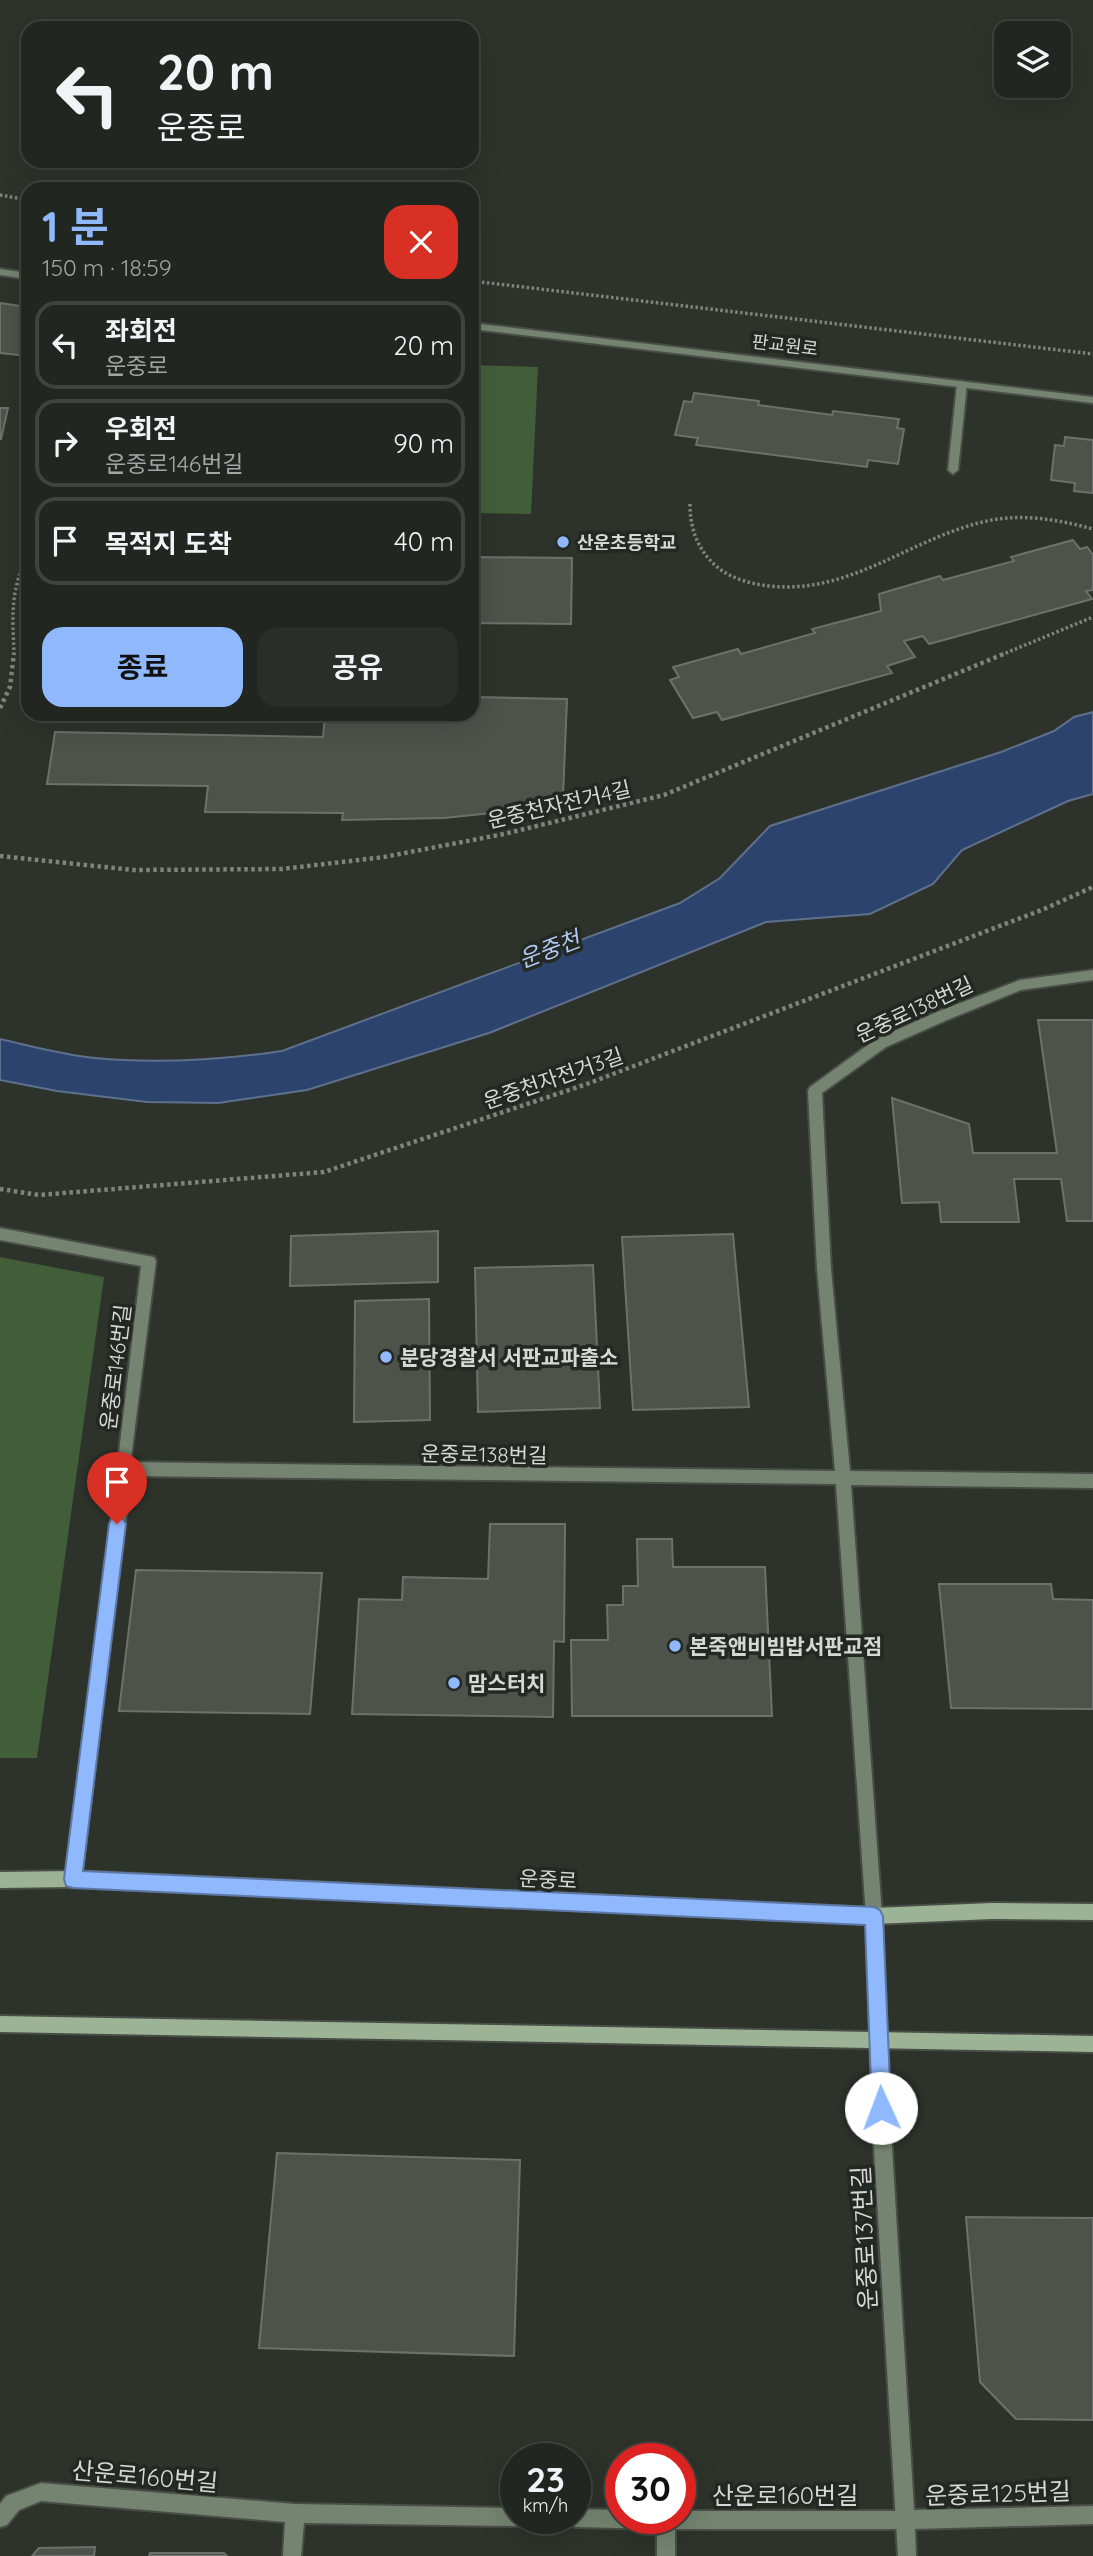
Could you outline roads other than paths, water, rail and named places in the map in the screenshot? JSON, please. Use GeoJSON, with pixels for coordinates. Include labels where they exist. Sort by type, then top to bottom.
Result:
{"type":"FeatureCollection","features":[{"type":"Feature","properties":{"kind":"main road","name":"운중로"},"geometry":{"type":"LineString","coordinates":[[0,1880],[73,1879],[874,1916],[992,1911],[1093,1912]]}},
{"type":"Feature","properties":{"kind":"main road"},"geometry":{"type":"LineString","coordinates":[[0,2024],[1093,2044]]}},
{"type":"Feature","properties":{"kind":"street"},"geometry":{"type":"LineString","coordinates":[[0,272],[21,275]]}},
{"type":"Feature","properties":{"kind":"street","name":"판교원로"},"geometry":{"type":"LineString","coordinates":[[479,327],[1093,400]]}},
{"type":"Feature","properties":{"kind":"street"},"geometry":{"type":"LineString","coordinates":[[953,470],[962,384]]}},
{"type":"Feature","properties":{"kind":"street","name":"운중로138번길"},"geometry":{"type":"LineString","coordinates":[[874,1916],[843,1480],[824,1269],[815,1091],[881,1043],[942,1016],[1020,985],[1093,975]]}},
{"type":"Feature","properties":{"kind":"street","name":"운중로146번길"},"geometry":{"type":"LineString","coordinates":[[0,1234],[149,1261],[73,1879]]}},
{"type":"Feature","properties":{"kind":"street","name":"운중로138번길"},"geometry":{"type":"LineString","coordinates":[[124,1469],[1093,1481]]}},
{"type":"Feature","properties":{"kind":"street","name":"운중로137번길"},"geometry":{"type":"LineString","coordinates":[[874,1916],[907,2556]]}},
{"type":"Feature","properties":{"kind":"street","name":"산운로160번길"},"geometry":{"type":"LineString","coordinates":[[0,2518],[13,2503],[40,2492],[295,2513],[500,2517]]}},
{"type":"Feature","properties":{"kind":"street"},"geometry":{"type":"LineString","coordinates":[[292,2556],[295,2513]]}},
{"type":"Feature","properties":{"kind":"street","name":"운중로125번길"},"geometry":{"type":"LineString","coordinates":[[904,2520],[1093,2515]]}},
{"type":"Feature","properties":{"kind":"street","name":"산운로160번길"},"geometry":{"type":"LineString","coordinates":[[696,2520],[904,2520]]}},
{"type":"Feature","properties":{"kind":"street"},"geometry":{"type":"LineString","coordinates":[[666,2534],[666,2556]]}},
{"type":"Feature","properties":{"kind":"water"},"geometry":{"type":"Polygon","coordinates":[[[1093,712],[1093,794],[1068,801],[962,850],[933,884],[870,914],[766,922],[489,1033],[307,1090],[218,1103],[147,1102],[57,1091],[0,1080],[0,1039],[71,1055],[142,1061],[235,1057],[282,1051],[680,903],[720,878],[770,826],[1001,752],[1054,731],[1074,717],[1093,712]]]}},
{"type":"Feature","properties":{"kind":"place","name":"산운초등학교"},"geometry":{"type":"Point","coordinates":[563,542]}},
{"type":"Feature","properties":{"kind":"place","name":"분당경찰서 서판교파출소"},"geometry":{"type":"Point","coordinates":[386,1357]}},
{"type":"Feature","properties":{"kind":"place","name":"본죽앤비빔밥서판교점"},"geometry":{"type":"Point","coordinates":[675,1646]}},
{"type":"Feature","properties":{"kind":"place","name":"맘스터치"},"geometry":{"type":"Point","coordinates":[454,1683]}},
{"type":"Feature","properties":{"kind":"water label","name":"운중천"},"geometry":{"type":"Point","coordinates":[549,949]}}]}
